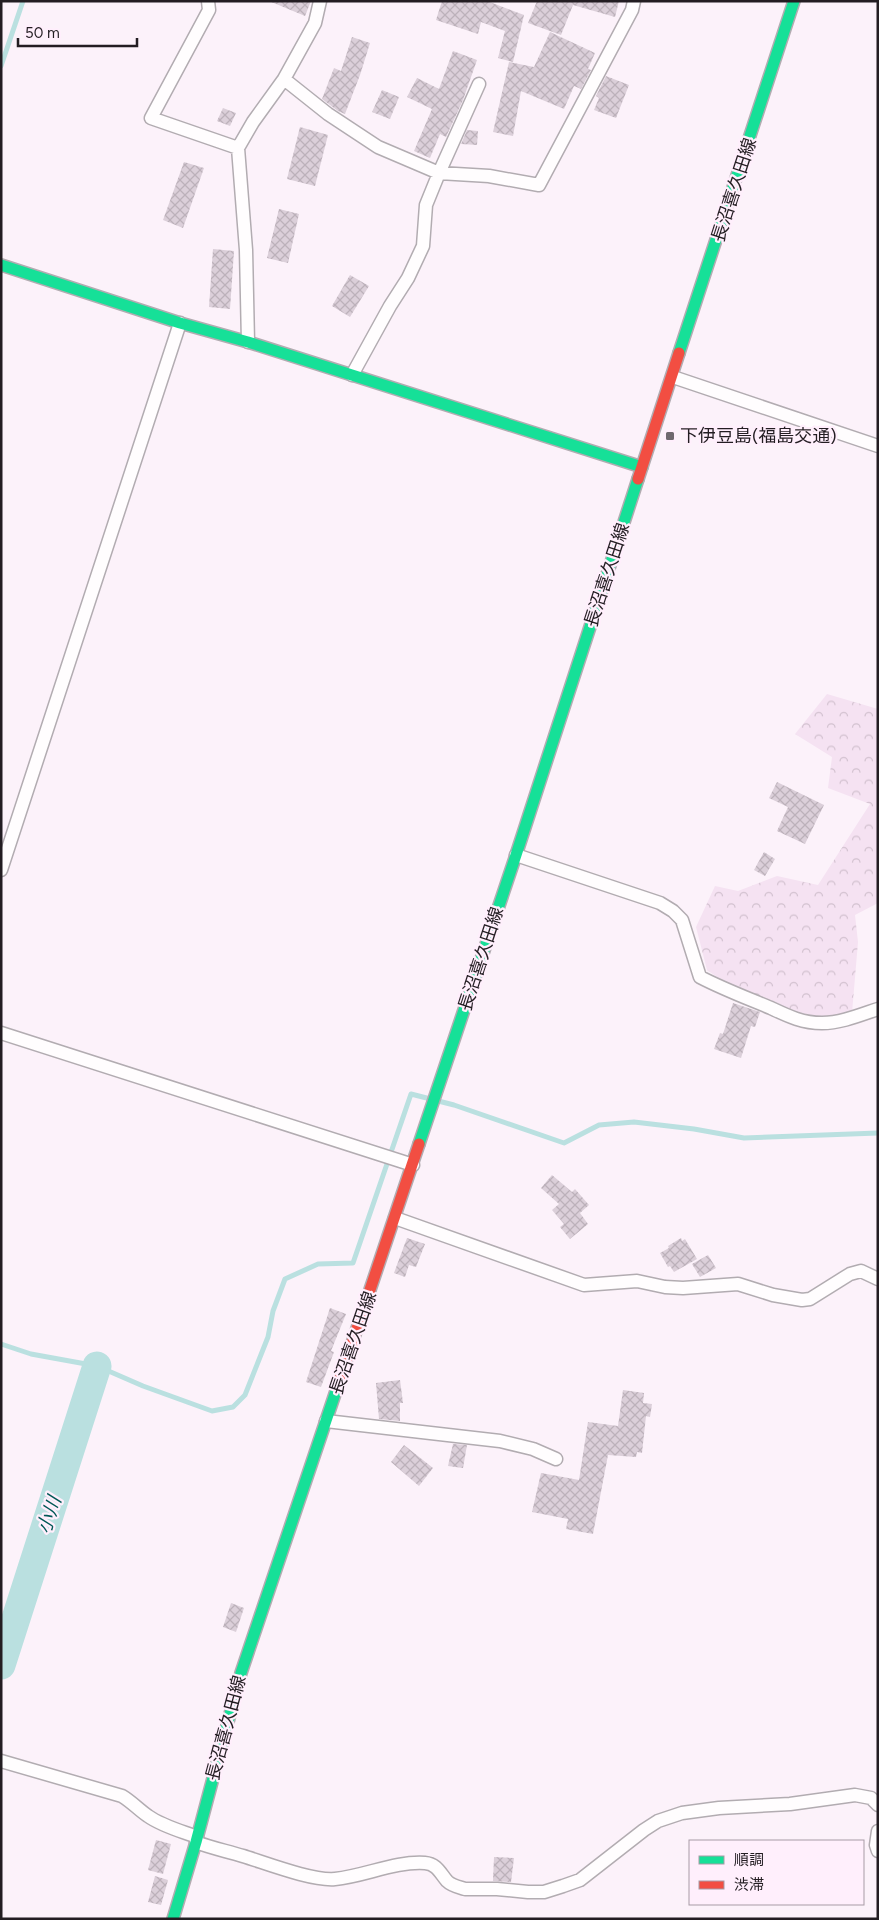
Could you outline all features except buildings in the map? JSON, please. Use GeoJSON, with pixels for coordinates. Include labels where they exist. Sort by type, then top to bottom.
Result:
{"type":"FeatureCollection","features":[{"type":"Feature","properties":{"kind":"main road","name":"長沼喜久田線"},"geometry":{"type":"LineString","coordinates":[[173,1919],[241,1673],[516,855],[794,1]]}},
{"type":"Feature","properties":{"kind":"main road"},"geometry":{"type":"LineString","coordinates":[[1,264],[180,324],[248,342],[642,467]]}},
{"type":"Feature","properties":{"kind":"street"},"geometry":{"type":"LineString","coordinates":[[208,1],[209,10],[151,118],[238,148]]}},
{"type":"Feature","properties":{"kind":"street"},"geometry":{"type":"LineString","coordinates":[[248,342],[246,250],[238,148],[253,122],[284,78],[315,22],[320,1]]}},
{"type":"Feature","properties":{"kind":"street"},"geometry":{"type":"LineString","coordinates":[[284,78],[328,114],[378,147],[439,173],[489,176],[539,185],[632,10],[634,1]]}},
{"type":"Feature","properties":{"kind":"street"},"geometry":{"type":"LineString","coordinates":[[352,375],[390,306],[408,278],[423,246],[426,205],[479,84]]}},
{"type":"Feature","properties":{"kind":"street"},"geometry":{"type":"LineString","coordinates":[[1,870],[180,324]]}},
{"type":"Feature","properties":{"kind":"street"},"geometry":{"type":"LineString","coordinates":[[673,377],[878,446]]}},
{"type":"Feature","properties":{"kind":"street"},"geometry":{"type":"LineString","coordinates":[[516,855],[660,903],[673,911],[682,920],[700,976],[734,994],[789,1018],[806,1022],[824,1023],[844,1020],[878,1009]]}},
{"type":"Feature","properties":{"kind":"street"},"geometry":{"type":"LineString","coordinates":[[1,1033],[413,1165]]}},
{"type":"Feature","properties":{"kind":"street"},"geometry":{"type":"LineString","coordinates":[[395,1218],[584,1285],[637,1281],[665,1287],[683,1288],[738,1284],[773,1295],[802,1300],[810,1299],[850,1274],[861,1271],[878,1279]]}},
{"type":"Feature","properties":{"kind":"street"},"geometry":{"type":"LineString","coordinates":[[326,1421],[500,1441],[534,1449],[556,1459]]}},
{"type":"Feature","properties":{"kind":"street"},"geometry":{"type":"LineString","coordinates":[[1,1761],[122,1796],[132,1801],[156,1821],[215,1849],[292,1871],[332,1879],[351,1877],[387,1868],[426,1863],[437,1868],[447,1881],[464,1889],[544,1892],[580,1880],[644,1830],[672,1816],[719,1808],[790,1804],[855,1795],[871,1798],[878,1805]]}},
{"type":"Feature","properties":{"kind":"street"},"geometry":{"type":"LineString","coordinates":[[878,1831],[876,1845],[878,1851]]}},
{"type":"Feature","properties":{"kind":"green space"},"geometry":{"type":"Polygon","coordinates":[[[827,694],[878,709],[878,903],[855,915],[858,942],[852,1013],[815,1018],[750,1000],[707,970],[696,927],[715,886],[738,891],[777,876],[818,885],[870,804],[828,788],[832,757],[795,734],[827,694]]]}},
{"type":"Feature","properties":{"kind":"waterway"},"geometry":{"type":"LineString","coordinates":[[1,66],[23,1]]}},
{"type":"Feature","properties":{"kind":"waterway"},"geometry":{"type":"LineString","coordinates":[[1,1344],[31,1354],[97,1366],[143,1386],[212,1411],[233,1407],[245,1395],[268,1337],[273,1311],[285,1279],[318,1264],[353,1263],[411,1094],[454,1105],[564,1143],[599,1125],[634,1122],[694,1129],[744,1138],[878,1133]]}},
{"type":"Feature","properties":{"kind":"waterway","name":"小川"},"geometry":{"type":"LineString","coordinates":[[1,1665],[97,1366]]}},
{"type":"Feature","properties":{"kind":"traffic: fast"},"geometry":{"type":"LineString","coordinates":[[679,353],[794,1]]}},
{"type":"Feature","properties":{"kind":"traffic: fast"},"geometry":{"type":"LineString","coordinates":[[1,265],[180,323],[248,342],[642,467]]}},
{"type":"Feature","properties":{"kind":"traffic: fast"},"geometry":{"type":"LineString","coordinates":[[419,1144],[516,855],[638,479]]}},
{"type":"Feature","properties":{"kind":"traffic: fast"},"geometry":{"type":"LineString","coordinates":[[173,1919],[196,1842],[241,1673],[338,1385]]}},
{"type":"Feature","properties":{"kind":"traffic: jam"},"geometry":{"type":"LineString","coordinates":[[638,479],[679,353]]}},
{"type":"Feature","properties":{"kind":"traffic: jam"},"geometry":{"type":"LineString","coordinates":[[338,1385],[419,1144]]}},
{"type":"Feature","properties":{"kind":"place","name":"下伊豆島(福島交通)"},"geometry":{"type":"Point","coordinates":[670,436]}}]}
